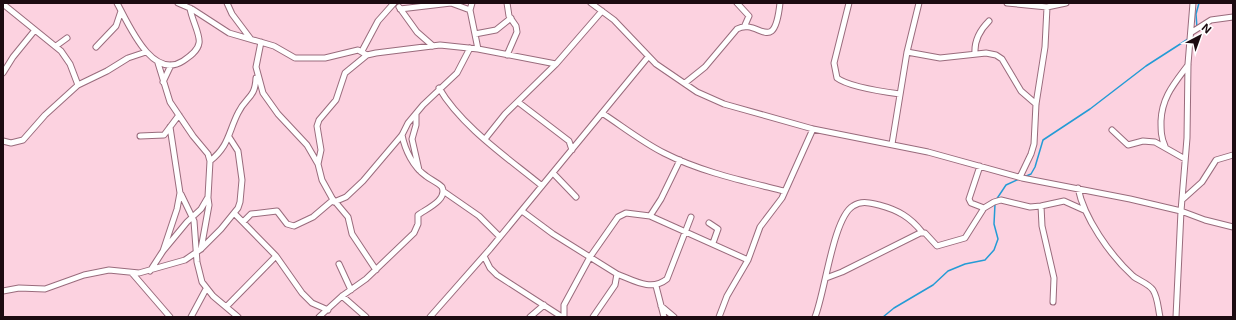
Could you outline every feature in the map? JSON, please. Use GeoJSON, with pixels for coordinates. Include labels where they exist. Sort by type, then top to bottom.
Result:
{"type":"FeatureCollection","features":[{"type":"Feature","properties":{"kind":"street"},"geometry":{"type":"LineString","coordinates":[[117,3],[135,37],[146,52],[158,63],[170,102],[193,136],[206,150],[210,161],[209,205],[198,250]]}},
{"type":"Feature","properties":{"kind":"street"},"geometry":{"type":"LineString","coordinates":[[178,3],[191,6],[229,33],[274,46],[294,58],[325,58],[353,51],[362,51],[367,55]]}},
{"type":"Feature","properties":{"kind":"street"},"geometry":{"type":"LineString","coordinates":[[227,3],[232,14],[250,38]]}},
{"type":"Feature","properties":{"kind":"street"},"geometry":{"type":"LineString","coordinates":[[362,51],[378,21],[395,3],[417,32],[433,46]]}},
{"type":"Feature","properties":{"kind":"street"},"geometry":{"type":"LineString","coordinates":[[400,9],[451,3],[470,10]]}},
{"type":"Feature","properties":{"kind":"street"},"geometry":{"type":"LineString","coordinates":[[472,3],[470,10],[478,49]]}},
{"type":"Feature","properties":{"kind":"street"},"geometry":{"type":"LineString","coordinates":[[507,3],[517,32],[507,55]]}},
{"type":"Feature","properties":{"kind":"street"},"geometry":{"type":"LineString","coordinates":[[592,3],[621,28],[648,58],[697,92],[724,104],[813,129],[892,144],[1019,177],[1078,188],[1181,211],[1205,220],[1233,227]]}},
{"type":"Feature","properties":{"kind":"street"},"geometry":{"type":"LineString","coordinates":[[737,3],[749,16],[746,26]]}},
{"type":"Feature","properties":{"kind":"street"},"geometry":{"type":"LineString","coordinates":[[685,83],[705,67],[737,29],[746,26],[759,32],[772,32],[775,28],[780,3]]}},
{"type":"Feature","properties":{"kind":"street"},"geometry":{"type":"LineString","coordinates":[[849,3],[834,63],[837,78],[842,81],[868,88],[900,94]]}},
{"type":"Feature","properties":{"kind":"street"},"geometry":{"type":"LineString","coordinates":[[892,144],[907,52],[919,3]]}},
{"type":"Feature","properties":{"kind":"street"},"geometry":{"type":"LineString","coordinates":[[1007,3],[1047,7],[1066,3]]}},
{"type":"Feature","properties":{"kind":"street"},"geometry":{"type":"LineString","coordinates":[[1176,317],[1181,211],[1186,159],[1188,64],[1192,32],[1193,3]]}},
{"type":"Feature","properties":{"kind":"street"},"geometry":{"type":"LineString","coordinates":[[3,4],[56,46],[70,64],[78,85]]}},
{"type":"Feature","properties":{"kind":"street"},"geometry":{"type":"LineString","coordinates":[[158,63],[171,65],[183,61],[194,52],[200,43],[199,36],[192,21],[191,6]]}},
{"type":"Feature","properties":{"kind":"street"},"geometry":{"type":"LineString","coordinates":[[1019,177],[1031,154],[1034,144],[1036,104],[1044,56],[1047,7]]}},
{"type":"Feature","properties":{"kind":"street"},"geometry":{"type":"LineString","coordinates":[[96,47],[116,26],[121,11]]}},
{"type":"Feature","properties":{"kind":"street"},"geometry":{"type":"LineString","coordinates":[[485,139],[505,114],[556,64],[602,11]]}},
{"type":"Feature","properties":{"kind":"street"},"geometry":{"type":"LineString","coordinates":[[475,34],[496,30],[511,18]]}},
{"type":"Feature","properties":{"kind":"street"},"geometry":{"type":"LineString","coordinates":[[1192,32],[1211,20],[1233,18]]}},
{"type":"Feature","properties":{"kind":"street"},"geometry":{"type":"LineString","coordinates":[[975,54],[976,42],[979,34],[989,21]]}},
{"type":"Feature","properties":{"kind":"street"},"geometry":{"type":"LineString","coordinates":[[3,73],[13,57],[35,30]]}},
{"type":"Feature","properties":{"kind":"street"},"geometry":{"type":"LineString","coordinates":[[56,46],[67,38]]}},
{"type":"Feature","properties":{"kind":"street"},"geometry":{"type":"LineString","coordinates":[[210,161],[222,151],[238,113],[255,91],[256,64],[261,42]]}},
{"type":"Feature","properties":{"kind":"street"},"geometry":{"type":"LineString","coordinates":[[318,164],[322,150],[317,126],[319,120],[336,100],[345,73],[367,55],[376,52],[433,46],[478,49],[556,64]]}},
{"type":"Feature","properties":{"kind":"street"},"geometry":{"type":"LineString","coordinates":[[242,222],[251,214],[277,211],[287,224],[294,226],[313,217],[334,201],[346,197],[363,180],[402,135],[408,123],[439,88],[457,73],[470,48]]}},
{"type":"Feature","properties":{"kind":"street"},"geometry":{"type":"LineString","coordinates":[[3,141],[11,143],[23,140],[45,115],[78,85],[107,71],[128,58],[146,52]]}},
{"type":"Feature","properties":{"kind":"street"},"geometry":{"type":"LineString","coordinates":[[907,52],[940,58],[990,53],[1002,59],[1018,86],[1036,104]]}},
{"type":"Feature","properties":{"kind":"street"},"geometry":{"type":"LineString","coordinates":[[430,317],[500,238],[648,58]]}},
{"type":"Feature","properties":{"kind":"street"},"geometry":{"type":"LineString","coordinates":[[1165,146],[1161,131],[1162,106],[1169,89],[1188,64]]}},
{"type":"Feature","properties":{"kind":"street"},"geometry":{"type":"LineString","coordinates":[[163,82],[171,65]]}},
{"type":"Feature","properties":{"kind":"street"},"geometry":{"type":"LineString","coordinates":[[256,75],[263,93],[270,105],[301,138],[318,164],[322,180],[334,201],[348,217],[352,234],[376,270]]}},
{"type":"Feature","properties":{"kind":"street"},"geometry":{"type":"LineString","coordinates":[[439,88],[447,102],[485,139],[542,186]]}},
{"type":"Feature","properties":{"kind":"street"},"geometry":{"type":"LineString","coordinates":[[518,102],[564,137],[570,143],[572,150]]}},
{"type":"Feature","properties":{"kind":"street"},"geometry":{"type":"LineString","coordinates":[[602,113],[664,153],[680,160],[732,178],[784,191]]}},
{"type":"Feature","properties":{"kind":"street"},"geometry":{"type":"LineString","coordinates":[[416,114],[416,125],[412,139],[419,170]]}},
{"type":"Feature","properties":{"kind":"street"},"geometry":{"type":"LineString","coordinates":[[140,136],[164,135],[179,116]]}},
{"type":"Feature","properties":{"kind":"street"},"geometry":{"type":"LineString","coordinates":[[170,128],[180,193],[192,216],[195,226],[202,282],[206,289],[238,317]]}},
{"type":"Feature","properties":{"kind":"street"},"geometry":{"type":"LineString","coordinates":[[719,317],[727,296],[748,260],[760,227],[776,207],[813,129]]}},
{"type":"Feature","properties":{"kind":"street"},"geometry":{"type":"LineString","coordinates":[[1112,130],[1128,145],[1146,140],[1165,146],[1186,159]]}},
{"type":"Feature","properties":{"kind":"street"},"geometry":{"type":"LineString","coordinates":[[402,135],[404,147],[419,170],[439,184],[443,190],[480,216],[500,238]]}},
{"type":"Feature","properties":{"kind":"street"},"geometry":{"type":"LineString","coordinates":[[3,291],[19,288],[45,289],[84,275],[109,270],[132,273],[150,271],[178,264],[198,250],[238,208],[242,193],[242,180],[238,151],[229,137]]}},
{"type":"Feature","properties":{"kind":"street"},"geometry":{"type":"LineString","coordinates":[[1182,200],[1202,182],[1215,161],[1223,157],[1233,155]]}},
{"type":"Feature","properties":{"kind":"street"},"geometry":{"type":"LineString","coordinates":[[650,216],[661,199],[680,160]]}},
{"type":"Feature","properties":{"kind":"street"},"geometry":{"type":"LineString","coordinates":[[980,166],[969,199],[970,203],[984,208]]}},
{"type":"Feature","properties":{"kind":"street"},"geometry":{"type":"LineString","coordinates":[[553,173],[576,197]]}},
{"type":"Feature","properties":{"kind":"street"},"geometry":{"type":"LineString","coordinates":[[1078,188],[1084,210],[1113,253],[1127,269],[1152,290],[1160,317]]}},
{"type":"Feature","properties":{"kind":"street"},"geometry":{"type":"LineString","coordinates":[[319,317],[342,296],[376,270],[414,233],[417,228],[418,215],[437,202],[443,190]]}},
{"type":"Feature","properties":{"kind":"street"},"geometry":{"type":"LineString","coordinates":[[163,251],[177,209],[180,193]]}},
{"type":"Feature","properties":{"kind":"street"},"geometry":{"type":"LineString","coordinates":[[150,271],[163,251],[192,216],[201,209],[208,197]]}},
{"type":"Feature","properties":{"kind":"street"},"geometry":{"type":"LineString","coordinates":[[815,317],[844,216],[853,206],[864,202],[897,210],[925,233],[936,246],[965,238],[984,208],[1001,200],[1025,207],[1041,206],[1064,200],[1084,210]]}},
{"type":"Feature","properties":{"kind":"street"},"geometry":{"type":"LineString","coordinates":[[1041,206],[1042,226],[1054,278],[1053,302]]}},
{"type":"Feature","properties":{"kind":"street"},"geometry":{"type":"LineString","coordinates":[[522,211],[553,234],[617,274],[651,286],[656,286],[667,279],[691,217]]}},
{"type":"Feature","properties":{"kind":"street"},"geometry":{"type":"LineString","coordinates":[[484,256],[490,268],[497,275],[563,317],[564,305],[590,257],[620,216],[632,212],[650,216],[748,260]]}},
{"type":"Feature","properties":{"kind":"street"},"geometry":{"type":"LineString","coordinates":[[234,213],[276,256],[302,293],[312,303],[328,310]]}},
{"type":"Feature","properties":{"kind":"street"},"geometry":{"type":"LineString","coordinates":[[708,224],[718,229],[713,243]]}},
{"type":"Feature","properties":{"kind":"street"},"geometry":{"type":"LineString","coordinates":[[826,278],[842,272],[922,232]]}},
{"type":"Feature","properties":{"kind":"street"},"geometry":{"type":"LineString","coordinates":[[226,307],[276,256]]}},
{"type":"Feature","properties":{"kind":"street"},"geometry":{"type":"LineString","coordinates":[[340,264],[351,290]]}},
{"type":"Feature","properties":{"kind":"street"},"geometry":{"type":"LineString","coordinates":[[132,273],[170,317]]}},
{"type":"Feature","properties":{"kind":"street"},"geometry":{"type":"LineString","coordinates":[[593,317],[615,285],[617,274]]}},
{"type":"Feature","properties":{"kind":"street"},"geometry":{"type":"LineString","coordinates":[[656,286],[664,317]]}},
{"type":"Feature","properties":{"kind":"street"},"geometry":{"type":"LineString","coordinates":[[192,317],[206,289]]}},
{"type":"Feature","properties":{"kind":"street"},"geometry":{"type":"LineString","coordinates":[[342,296],[366,317]]}},
{"type":"Feature","properties":{"kind":"street"},"geometry":{"type":"LineString","coordinates":[[530,317],[544,304]]}},
{"type":"Feature","properties":{"kind":"street"},"geometry":{"type":"LineString","coordinates":[[661,306],[674,317]]}},
{"type":"Feature","properties":{"kind":"waterway"},"geometry":{"type":"LineString","coordinates":[[1197,28],[1196,14],[1199,3]]}},
{"type":"Feature","properties":{"kind":"waterway"},"geometry":{"type":"LineString","coordinates":[[1024,177],[1031,174],[1035,167],[1043,140],[1090,109],[1146,66],[1188,39]]}},
{"type":"Feature","properties":{"kind":"waterway"},"geometry":{"type":"LineString","coordinates":[[996,200],[1006,185],[1019,179]]}},
{"type":"Feature","properties":{"kind":"waterway"},"geometry":{"type":"LineString","coordinates":[[883,317],[894,308],[933,285],[948,271],[965,264],[985,260],[994,250],[998,239],[994,224],[995,204]]}}]}
